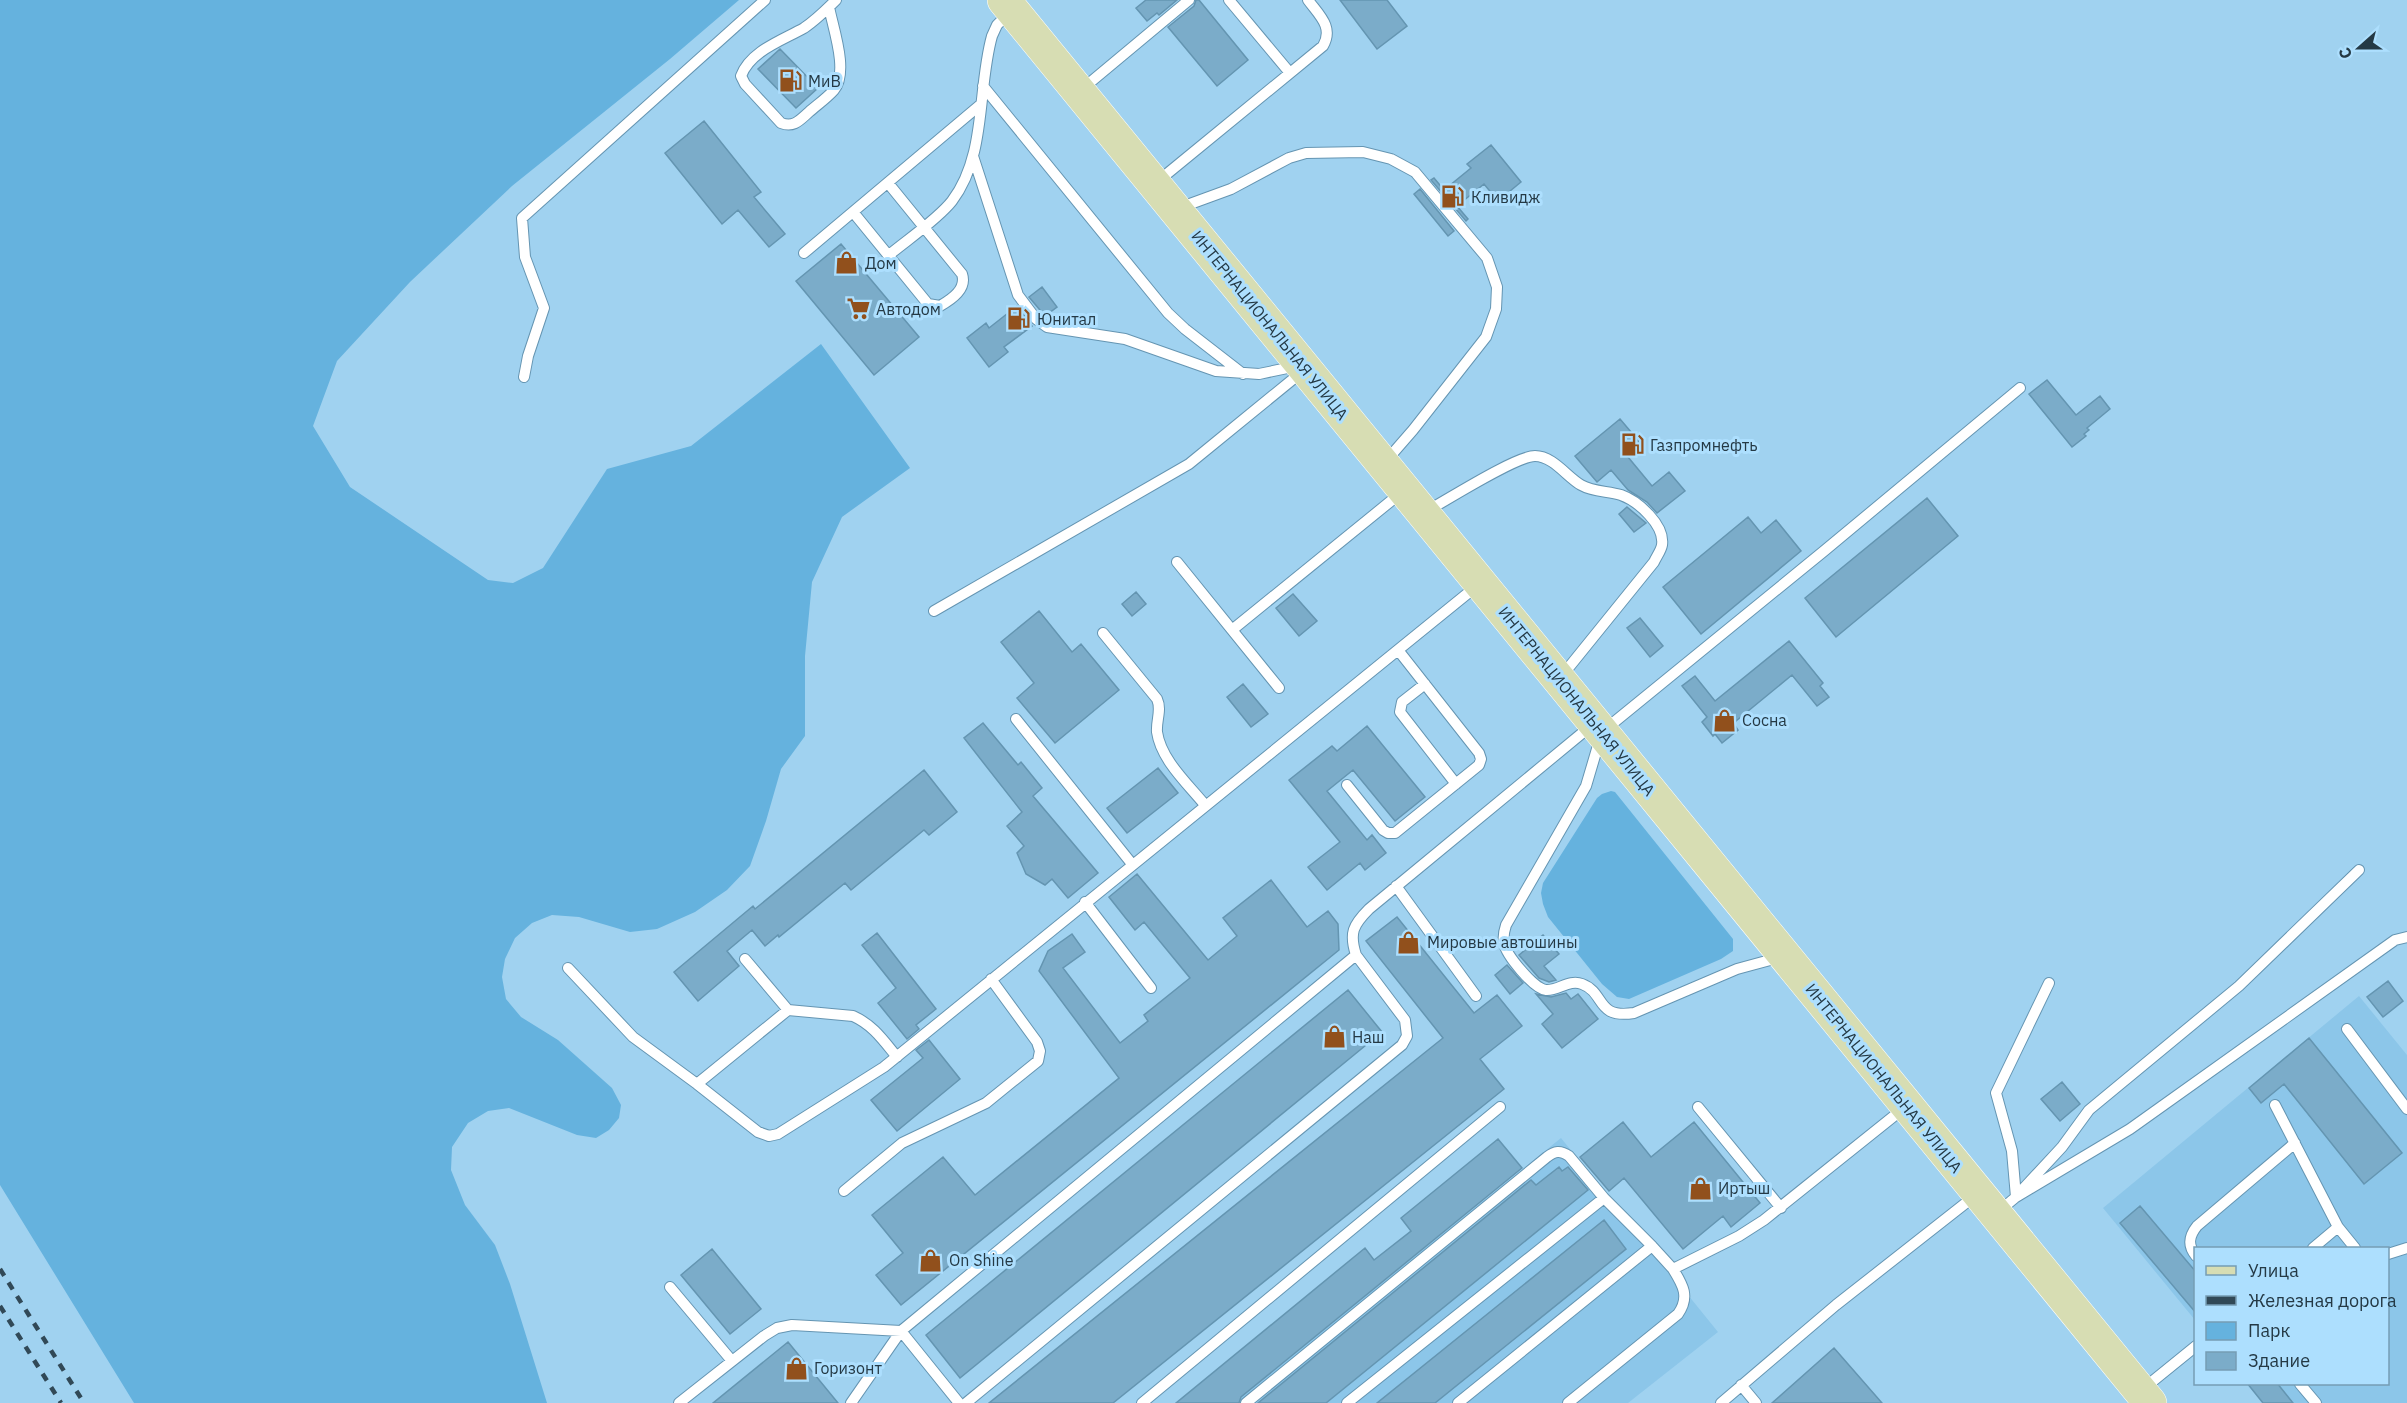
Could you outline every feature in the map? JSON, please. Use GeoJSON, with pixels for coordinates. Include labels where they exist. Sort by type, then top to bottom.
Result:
{"type":"FeatureCollection","features":[{"type":"Feature","properties":{"kind":"main road","name":"ИНТЕРНАЦИОНАЛЬНАЯ УЛИЦА"},"geometry":{"type":"LineString","coordinates":[[1008,5],[1907,1106],[1997,1201],[2145,1397]]}},
{"type":"Feature","properties":{"kind":"lane"},"geometry":{"type":"LineString","coordinates":[[525,377],[528,356],[544,308],[525,257],[522,218],[765,0]]}},
{"type":"Feature","properties":{"kind":"lane"},"geometry":{"type":"LineString","coordinates":[[1079,91],[1189,0]]}},
{"type":"Feature","properties":{"kind":"lane"},"geometry":{"type":"LineString","coordinates":[[1229,0],[1290,73]]}},
{"type":"Feature","properties":{"kind":"lane"},"geometry":{"type":"LineString","coordinates":[[1155,184],[1323,46],[1327,38],[1327,25],[1308,0]]}},
{"type":"Feature","properties":{"kind":"lane"},"geometry":{"type":"LineString","coordinates":[[833,3],[841,67],[840,79],[834,90],[797,123],[788,126],[781,123],[745,84],[741,76],[743,70],[762,52],[805,27],[833,3]]}},
{"type":"Feature","properties":{"kind":"lane"},"geometry":{"type":"LineString","coordinates":[[889,255],[950,203],[958,192],[973,156],[992,36],[1008,5]]}},
{"type":"Feature","properties":{"kind":"lane"},"geometry":{"type":"LineString","coordinates":[[983,86],[1168,313],[1243,374]]}},
{"type":"Feature","properties":{"kind":"lane"},"geometry":{"type":"LineString","coordinates":[[804,253],[980,105]]}},
{"type":"Feature","properties":{"kind":"lane"},"geometry":{"type":"LineString","coordinates":[[1175,210],[1231,189],[1289,158],[1306,153],[1363,152],[1390,159],[1415,172],[1487,258],[1497,287],[1496,309],[1486,337],[1384,463]]}},
{"type":"Feature","properties":{"kind":"lane"},"geometry":{"type":"LineString","coordinates":[[973,156],[1018,295],[1036,319],[1047,327],[1125,339],[1207,368],[1243,374],[1259,374],[1304,367]]}},
{"type":"Feature","properties":{"kind":"lane"},"geometry":{"type":"LineString","coordinates":[[854,212],[928,304],[940,306],[960,290],[964,280],[962,274],[888,183]]}},
{"type":"Feature","properties":{"kind":"lane"},"geometry":{"type":"LineString","coordinates":[[934,611],[1189,464],[1304,367]]}},
{"type":"Feature","properties":{"kind":"lane"},"geometry":{"type":"LineString","coordinates":[[966,1403],[1402,1045],[1407,1036],[1405,1020],[1356,955],[1351,940],[1359,919],[1396,886],[2020,388]]}},
{"type":"Feature","properties":{"kind":"lane"},"geometry":{"type":"LineString","coordinates":[[1232,630],[1414,501],[1514,462],[1536,456],[1552,462],[1573,481],[1587,489],[1620,495],[1638,503],[1659,529],[1662,545],[1654,562],[1559,679]]}},
{"type":"Feature","properties":{"kind":"lane"},"geometry":{"type":"LineString","coordinates":[[1177,562],[1280,688]]}},
{"type":"Feature","properties":{"kind":"lane"},"geometry":{"type":"LineString","coordinates":[[568,968],[633,1037],[758,1132],[769,1136],[788,1128],[897,1057],[1085,902],[1481,583]]}},
{"type":"Feature","properties":{"kind":"lane"},"geometry":{"type":"LineString","coordinates":[[1103,633],[1158,699],[1160,705],[1157,732],[1165,753],[1205,805]]}},
{"type":"Feature","properties":{"kind":"lane"},"geometry":{"type":"LineString","coordinates":[[1347,785],[1383,830],[1388,833],[1401,829],[1479,765],[1481,759],[1479,753],[1398,650]]}},
{"type":"Feature","properties":{"kind":"lane"},"geometry":{"type":"LineString","coordinates":[[1425,684],[1402,702],[1400,712],[1456,784]]}},
{"type":"Feature","properties":{"kind":"lane"},"geometry":{"type":"LineString","coordinates":[[1016,719],[1132,864]]}},
{"type":"Feature","properties":{"kind":"lane"},"geometry":{"type":"LineString","coordinates":[[1598,727],[1586,786],[1506,925],[1504,934],[1508,954],[1537,988],[1546,990],[1579,982],[1586,986],[1609,1011],[1621,1015],[1634,1013],[1737,969],[1785,956]]}},
{"type":"Feature","properties":{"kind":"lane"},"geometry":{"type":"LineString","coordinates":[[1997,1201],[2062,1147],[2089,1110],[2239,986],[2359,870]]}},
{"type":"Feature","properties":{"kind":"lane"},"geometry":{"type":"LineString","coordinates":[[1396,886],[1476,996]]}},
{"type":"Feature","properties":{"kind":"lane"},"geometry":{"type":"LineString","coordinates":[[1085,902],[1151,988]]}},
{"type":"Feature","properties":{"kind":"lane"},"geometry":{"type":"LineString","coordinates":[[1720,1403],[1836,1305],[1997,1201],[2130,1129],[2395,940],[2407,937]]}},
{"type":"Feature","properties":{"kind":"lane"},"geometry":{"type":"LineString","coordinates":[[851,1403],[901,1331],[1356,955]]}},
{"type":"Feature","properties":{"kind":"lane"},"geometry":{"type":"LineString","coordinates":[[745,959],[788,1010]]}},
{"type":"Feature","properties":{"kind":"lane"},"geometry":{"type":"LineString","coordinates":[[844,1191],[902,1143],[986,1103],[1038,1061],[1040,1051],[1037,1042],[991,979]]}},
{"type":"Feature","properties":{"kind":"lane"},"geometry":{"type":"LineString","coordinates":[[1997,1201],[2012,1151],[1996,1093],[2049,983]]}},
{"type":"Feature","properties":{"kind":"lane"},"geometry":{"type":"LineString","coordinates":[[697,1084],[788,1010],[853,1016],[863,1020],[873,1027],[897,1057]]}},
{"type":"Feature","properties":{"kind":"lane"},"geometry":{"type":"LineString","coordinates":[[2347,1029],[2407,1110]]}},
{"type":"Feature","properties":{"kind":"lane"},"geometry":{"type":"LineString","coordinates":[[2275,1105],[2338,1227],[2354,1247]]}},
{"type":"Feature","properties":{"kind":"lane"},"geometry":{"type":"LineString","coordinates":[[1673,1269],[1739,1236],[1780,1208],[1907,1106]]}},
{"type":"Feature","properties":{"kind":"lane"},"geometry":{"type":"LineString","coordinates":[[1142,1403],[1500,1107]]}},
{"type":"Feature","properties":{"kind":"lane"},"geometry":{"type":"LineString","coordinates":[[1698,1107],[1780,1208]]}},
{"type":"Feature","properties":{"kind":"lane"},"geometry":{"type":"LineString","coordinates":[[2194,1252],[2189,1242],[2191,1233],[2197,1226],[2295,1143]]}},
{"type":"Feature","properties":{"kind":"lane"},"geometry":{"type":"LineString","coordinates":[[1246,1403],[1555,1152],[1562,1152],[1569,1156],[1604,1198],[1673,1269],[1684,1287],[1686,1299],[1678,1314],[1568,1403]]}},
{"type":"Feature","properties":{"kind":"lane"},"geometry":{"type":"LineString","coordinates":[[1347,1403],[1604,1198]]}},
{"type":"Feature","properties":{"kind":"lane"},"geometry":{"type":"LineString","coordinates":[[2314,1247],[2338,1227]]}},
{"type":"Feature","properties":{"kind":"lane"},"geometry":{"type":"LineString","coordinates":[[1458,1403],[1652,1246]]}},
{"type":"Feature","properties":{"kind":"lane"},"geometry":{"type":"LineString","coordinates":[[2389,1254],[2407,1248]]}},
{"type":"Feature","properties":{"kind":"lane"},"geometry":{"type":"LineString","coordinates":[[670,1287],[732,1360]]}},
{"type":"Feature","properties":{"kind":"lane"},"geometry":{"type":"LineString","coordinates":[[679,1403],[732,1360],[777,1328],[792,1325],[901,1331],[959,1403]]}},
{"type":"Feature","properties":{"kind":"lane"},"geometry":{"type":"LineString","coordinates":[[2145,1397],[2194,1348]]}},
{"type":"Feature","properties":{"kind":"lane"},"geometry":{"type":"LineString","coordinates":[[1741,1385],[1756,1403]]}},
{"type":"Feature","properties":{"kind":"lane"},"geometry":{"type":"LineString","coordinates":[[2302,1385],[2316,1403]]}},
{"type":"Feature","properties":{"kind":"shaded area"},"geometry":{"type":"Polygon","coordinates":[[[2359,996],[2407,1055],[2407,1403],[2263,1403],[2248,1385],[2389,1385],[2389,1247],[2194,1247],[2194,1319],[2103,1208],[2359,996]]]}},
{"type":"Feature","properties":{"kind":"shaded area"},"geometry":{"type":"Polygon","coordinates":[[[1561,1138],[1718,1332],[1628,1403],[1233,1403],[1561,1138]]]}},
{"type":"Feature","properties":{"kind":"green space"},"geometry":{"type":"Polygon","coordinates":[[[0,0],[739,0],[670,59],[512,186],[410,282],[337,361],[313,426],[350,487],[488,580],[513,583],[543,568],[607,469],[691,446],[821,344],[910,468],[842,517],[812,582],[805,656],[805,736],[781,769],[750,866],[727,890],[695,912],[657,929],[630,932],[579,917],[552,915],[532,923],[515,938],[505,959],[502,977],[506,999],[521,1017],[558,1040],[612,1088],[621,1105],[619,1118],[609,1130],[596,1138],[577,1135],[509,1108],[488,1111],[468,1123],[452,1147],[451,1170],[465,1205],[495,1245],[510,1284],[547,1403],[134,1403],[0,1185],[0,0]]]}},
{"type":"Feature","properties":{"kind":"green space"},"geometry":{"type":"Polygon","coordinates":[[[1611,791],[1615,792],[1733,939],[1733,951],[1721,959],[1629,999],[1617,997],[1602,984],[1548,917],[1541,893],[1543,883],[1597,798],[1611,791]]]}},
{"type":"Feature","properties":{"kind":"building"},"geometry":{"type":"Polygon","coordinates":[[[1146,0],[1177,0],[1159,15],[1157,13],[1147,21],[1136,8],[1146,0]]]}},
{"type":"Feature","properties":{"kind":"building"},"geometry":{"type":"Polygon","coordinates":[[[1196,0],[1199,0],[1248,60],[1217,86],[1168,27],[1194,6],[1196,0]]]}},
{"type":"Feature","properties":{"kind":"building"},"geometry":{"type":"Polygon","coordinates":[[[1340,0],[1387,0],[1407,26],[1377,49],[1340,0]]]}},
{"type":"Feature","properties":{"kind":"building"},"geometry":{"type":"Polygon","coordinates":[[[780,49],[818,88],[796,108],[758,69],[780,49]]]}},
{"type":"Feature","properties":{"kind":"building"},"geometry":{"type":"Polygon","coordinates":[[[704,121],[761,192],[754,197],[785,234],[769,247],[738,210],[722,224],[665,153],[704,121]]]}},
{"type":"Feature","properties":{"kind":"building"},"geometry":{"type":"Polygon","coordinates":[[[1491,145],[1521,182],[1498,201],[1484,184],[1457,206],[1468,219],[1466,221],[1431,180],[1434,178],[1444,190],[1471,168],[1467,164],[1491,145]]]}},
{"type":"Feature","properties":{"kind":"building"},"geometry":{"type":"Polygon","coordinates":[[[1420,189],[1454,231],[1448,236],[1414,194],[1420,189]]]}},
{"type":"Feature","properties":{"kind":"building","name":"Автодом"},"geometry":{"type":"Polygon","coordinates":[[[841,244],[919,337],[874,375],[796,281],[841,244]]]}},
{"type":"Feature","properties":{"kind":"building"},"geometry":{"type":"Polygon","coordinates":[[[1042,287],[1057,307],[1045,316],[1029,297],[1042,287]]]}},
{"type":"Feature","properties":{"kind":"building"},"geometry":{"type":"Polygon","coordinates":[[[1017,306],[1032,326],[1004,347],[1008,352],[989,367],[967,338],[986,323],[989,328],[1017,306]]]}},
{"type":"Feature","properties":{"kind":"building"},"geometry":{"type":"Polygon","coordinates":[[[2047,380],[2076,415],[2100,396],[2110,409],[2087,428],[2089,430],[2084,434],[2086,436],[2072,447],[2029,394],[2047,380]]]}},
{"type":"Feature","properties":{"kind":"building"},"geometry":{"type":"Polygon","coordinates":[[[1620,419],[1642,445],[1628,457],[1652,486],[1669,472],[1685,491],[1657,513],[1647,502],[1628,490],[1611,470],[1597,482],[1575,456],[1620,419]]]}},
{"type":"Feature","properties":{"kind":"building"},"geometry":{"type":"Polygon","coordinates":[[[1927,498],[1958,536],[1836,637],[1805,598],[1927,498]]]}},
{"type":"Feature","properties":{"kind":"building"},"geometry":{"type":"Polygon","coordinates":[[[1627,507],[1646,523],[1634,532],[1619,514],[1627,507]]]}},
{"type":"Feature","properties":{"kind":"building"},"geometry":{"type":"Polygon","coordinates":[[[1748,517],[1761,533],[1776,520],[1801,551],[1701,634],[1663,587],[1748,517]]]}},
{"type":"Feature","properties":{"kind":"building"},"geometry":{"type":"Polygon","coordinates":[[[1136,592],[1146,604],[1132,616],[1122,604],[1136,592]]]}},
{"type":"Feature","properties":{"kind":"building"},"geometry":{"type":"Polygon","coordinates":[[[1293,594],[1317,621],[1299,636],[1276,608],[1293,594]]]}},
{"type":"Feature","properties":{"kind":"building"},"geometry":{"type":"Polygon","coordinates":[[[1039,611],[1072,652],[1081,644],[1119,690],[1055,743],[1017,698],[1034,683],[1001,642],[1039,611]]]}},
{"type":"Feature","properties":{"kind":"building"},"geometry":{"type":"Polygon","coordinates":[[[1640,618],[1663,646],[1650,657],[1627,628],[1640,618]]]}},
{"type":"Feature","properties":{"kind":"building"},"geometry":{"type":"Polygon","coordinates":[[[1789,641],[1823,683],[1820,686],[1829,697],[1817,706],[1792,675],[1736,721],[1734,724],[1738,730],[1722,743],[1702,722],[1707,717],[1682,686],[1695,676],[1715,701],[1789,641]]]}},
{"type":"Feature","properties":{"kind":"building"},"geometry":{"type":"Polygon","coordinates":[[[1243,684],[1268,714],[1251,727],[1227,697],[1243,684]]]}},
{"type":"Feature","properties":{"kind":"building"},"geometry":{"type":"Polygon","coordinates":[[[983,723],[1018,765],[1021,762],[1042,788],[1033,796],[1098,873],[1068,898],[1052,879],[1045,885],[1026,874],[1017,853],[1024,846],[1007,826],[1022,812],[964,738],[983,723]]]}},
{"type":"Feature","properties":{"kind":"building"},"geometry":{"type":"Polygon","coordinates":[[[1367,726],[1425,797],[1395,821],[1353,770],[1327,791],[1367,840],[1372,835],[1386,853],[1365,870],[1360,863],[1327,890],[1308,867],[1340,842],[1289,780],[1332,746],[1337,751],[1367,726]]]}},
{"type":"Feature","properties":{"kind":"building"},"geometry":{"type":"Polygon","coordinates":[[[1158,768],[1178,793],[1127,833],[1107,808],[1158,768]]]}},
{"type":"Feature","properties":{"kind":"building"},"geometry":{"type":"Polygon","coordinates":[[[924,770],[957,812],[929,835],[924,830],[851,890],[845,883],[765,946],[752,930],[727,951],[739,966],[698,1001],[674,972],[753,906],[755,909],[924,770]]]}},
{"type":"Feature","properties":{"kind":"building"},"geometry":{"type":"Polygon","coordinates":[[[1137,874],[1208,960],[1237,936],[1223,918],[1271,880],[1307,927],[1328,911],[1338,924],[1339,950],[901,1305],[876,1275],[903,1253],[872,1215],[943,1157],[975,1195],[1119,1078],[1039,971],[1048,951],[1072,934],[1085,952],[1063,968],[1120,1043],[1148,1021],[1144,1015],[1190,978],[1144,922],[1135,930],[1109,897],[1137,874]]]}},
{"type":"Feature","properties":{"kind":"building"},"geometry":{"type":"Polygon","coordinates":[[[1397,917],[1474,1013],[1497,995],[1522,1026],[1480,1059],[1504,1089],[1113,1403],[989,1403],[1443,1038],[1366,941],[1397,917]]]}},
{"type":"Feature","properties":{"kind":"building"},"geometry":{"type":"Polygon","coordinates":[[[877,933],[936,1009],[916,1025],[919,1029],[907,1039],[878,1003],[896,988],[862,945],[877,933]]]}},
{"type":"Feature","properties":{"kind":"building"},"geometry":{"type":"Polygon","coordinates":[[[1543,935],[1559,954],[1544,966],[1556,980],[1549,982],[1539,978],[1519,955],[1543,935]]]}},
{"type":"Feature","properties":{"kind":"building"},"geometry":{"type":"Polygon","coordinates":[[[1507,965],[1523,983],[1510,994],[1495,975],[1507,965]]]}},
{"type":"Feature","properties":{"kind":"building"},"geometry":{"type":"Polygon","coordinates":[[[2388,981],[2403,1001],[2383,1017],[2367,997],[2388,981]]]}},
{"type":"Feature","properties":{"kind":"building"},"geometry":{"type":"Polygon","coordinates":[[[1348,990],[1382,1032],[960,1378],[926,1335],[1348,990]]]}},
{"type":"Feature","properties":{"kind":"building"},"geometry":{"type":"Polygon","coordinates":[[[1566,993],[1571,999],[1578,994],[1598,1019],[1562,1048],[1542,1024],[1553,1014],[1536,994],[1551,997],[1566,993]]]}},
{"type":"Feature","properties":{"kind":"building"},"geometry":{"type":"Polygon","coordinates":[[[2309,1038],[2402,1153],[2364,1184],[2284,1084],[2261,1103],[2249,1088],[2309,1038]]]}},
{"type":"Feature","properties":{"kind":"building"},"geometry":{"type":"Polygon","coordinates":[[[929,1040],[960,1079],[897,1131],[871,1100],[923,1058],[916,1050],[929,1040]]]}},
{"type":"Feature","properties":{"kind":"building"},"geometry":{"type":"Polygon","coordinates":[[[2062,1082],[2080,1104],[2060,1121],[2041,1099],[2062,1082]]]}},
{"type":"Feature","properties":{"kind":"building","name":"Иртыш"},"geometry":{"type":"Polygon","coordinates":[[[1623,1122],[1651,1157],[1694,1122],[1760,1203],[1731,1227],[1723,1216],[1683,1249],[1624,1178],[1609,1191],[1580,1157],[1623,1122]]]}},
{"type":"Feature","properties":{"kind":"building"},"geometry":{"type":"Polygon","coordinates":[[[1498,1139],[1522,1168],[1241,1397],[1239,1403],[1176,1403],[1365,1248],[1374,1260],[1411,1231],[1401,1218],[1498,1139]]]}},
{"type":"Feature","properties":{"kind":"building"},"geometry":{"type":"Polygon","coordinates":[[[1559,1167],[1562,1171],[1568,1167],[1588,1190],[1326,1403],[1258,1403],[1531,1180],[1536,1185],[1559,1167]]]}},
{"type":"Feature","properties":{"kind":"building"},"geometry":{"type":"Polygon","coordinates":[[[2140,1206],[2194,1270],[2194,1311],[2120,1223],[2140,1206]]]}},
{"type":"Feature","properties":{"kind":"building"},"geometry":{"type":"Polygon","coordinates":[[[1604,1220],[1626,1249],[1435,1403],[1377,1403],[1604,1220]]]}},
{"type":"Feature","properties":{"kind":"building"},"geometry":{"type":"Polygon","coordinates":[[[712,1249],[761,1309],[730,1334],[681,1275],[712,1249]]]}},
{"type":"Feature","properties":{"kind":"building"},"geometry":{"type":"Polygon","coordinates":[[[788,1342],[838,1403],[713,1403],[788,1342]]]}},
{"type":"Feature","properties":{"kind":"building"},"geometry":{"type":"Polygon","coordinates":[[[1834,1348],[1882,1403],[1772,1403],[1834,1348]]]}},
{"type":"Feature","properties":{"kind":"building"},"geometry":{"type":"Polygon","coordinates":[[[2249,1385],[2279,1385],[2293,1403],[2263,1403],[2249,1385]]]}},
{"type":"Feature","properties":{"kind":"railway"},"geometry":{"type":"LineString","coordinates":[[0,1269],[84,1403]]}},
{"type":"Feature","properties":{"kind":"railway"},"geometry":{"type":"LineString","coordinates":[[0,1306],[61,1403]]}},
{"type":"Feature","properties":{"kind":"place","name":"МиВ"},"geometry":{"type":"Point","coordinates":[790,81]}},
{"type":"Feature","properties":{"kind":"place","name":"Кливидж"},"geometry":{"type":"Point","coordinates":[1453,197]}},
{"type":"Feature","properties":{"kind":"place","name":"Дом"},"geometry":{"type":"Point","coordinates":[847,263]}},
{"type":"Feature","properties":{"kind":"place","name":"Автодом"},"geometry":{"type":"Point","coordinates":[858,309]}},
{"type":"Feature","properties":{"kind":"place","name":"Юнитал"},"geometry":{"type":"Point","coordinates":[1019,319]}},
{"type":"Feature","properties":{"kind":"place","name":"Газпромнефть"},"geometry":{"type":"Point","coordinates":[1632,445]}},
{"type":"Feature","properties":{"kind":"place","name":"Сосна"},"geometry":{"type":"Point","coordinates":[1724,720]}},
{"type":"Feature","properties":{"kind":"place","name":"Мировые автошины"},"geometry":{"type":"Point","coordinates":[1409,942]}},
{"type":"Feature","properties":{"kind":"place","name":"Наш"},"geometry":{"type":"Point","coordinates":[1334,1037]}},
{"type":"Feature","properties":{"kind":"place","name":"Иртыш"},"geometry":{"type":"Point","coordinates":[1700,1188]}},
{"type":"Feature","properties":{"kind":"place","name":"On Shine"},"geometry":{"type":"Point","coordinates":[931,1260]}},
{"type":"Feature","properties":{"kind":"place","name":"Горизонт"},"geometry":{"type":"Point","coordinates":[796,1368]}}]}
